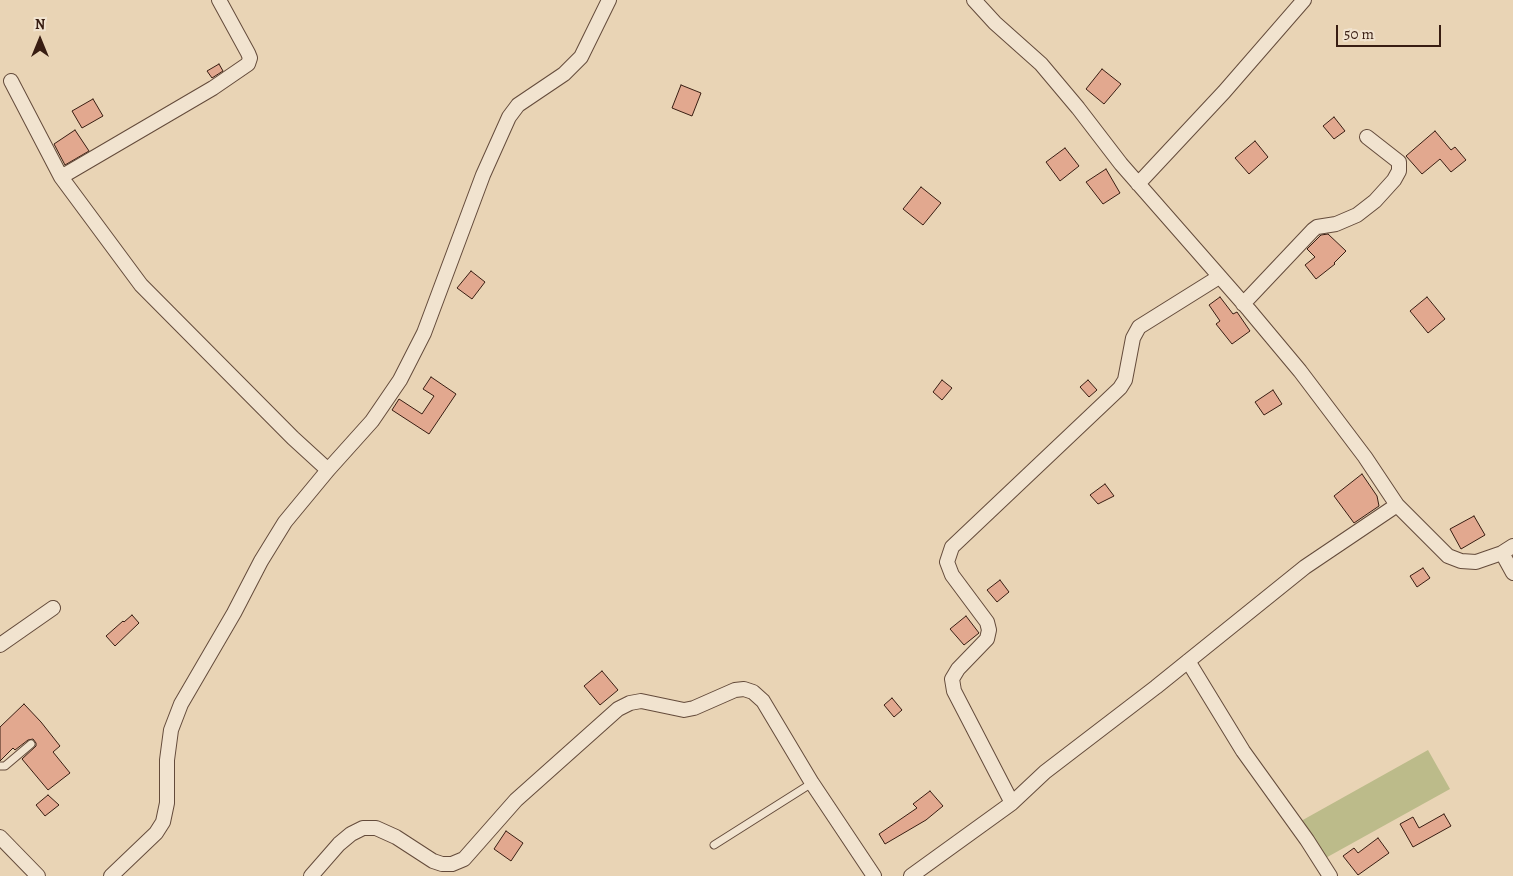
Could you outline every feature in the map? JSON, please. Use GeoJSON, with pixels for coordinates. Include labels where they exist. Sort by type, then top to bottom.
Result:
{"type":"FeatureCollection","features":[{"type":"Feature","properties":{"kind":"street"},"geometry":{"type":"LineString","coordinates":[[61,177],[213,88],[248,64],[250,58],[248,53],[219,0]]}},
{"type":"Feature","properties":{"kind":"street"},"geometry":{"type":"LineString","coordinates":[[111,876],[156,833],[163,822],[167,803],[167,760],[171,730],[181,704],[234,613],[261,561],[285,522],[372,421],[400,380],[420,341],[483,175],[509,117],[518,105],[564,74],[581,57],[609,0]]}},
{"type":"Feature","properties":{"kind":"street"},"geometry":{"type":"LineString","coordinates":[[974,0],[995,23],[1041,64],[1138,184],[1243,304],[1318,394],[1366,457],[1397,504],[1448,556],[1462,561],[1476,562],[1508,549],[1513,573]]}},
{"type":"Feature","properties":{"kind":"street"},"geometry":{"type":"LineString","coordinates":[[1138,184],[1224,92],[1304,0]]}},
{"type":"Feature","properties":{"kind":"street"},"geometry":{"type":"LineString","coordinates":[[11,81],[61,177],[140,285],[293,438],[328,470]]}},
{"type":"Feature","properties":{"kind":"street"},"geometry":{"type":"LineString","coordinates":[[1243,304],[1312,230],[1317,227],[1336,224],[1357,215],[1375,201],[1394,180],[1400,162],[1367,137]]}},
{"type":"Feature","properties":{"kind":"street"},"geometry":{"type":"LineString","coordinates":[[1012,804],[954,691],[952,679],[958,669],[987,639],[989,630],[987,622],[952,575],[947,562],[952,547],[1120,388],[1125,380],[1133,338],[1139,327],[1219,277]]}},
{"type":"Feature","properties":{"kind":"street"},"geometry":{"type":"LineString","coordinates":[[911,876],[1012,804],[1046,772],[1305,567],[1397,504]]}},
{"type":"Feature","properties":{"kind":"street"},"geometry":{"type":"LineString","coordinates":[[0,645],[53,608]]}},
{"type":"Feature","properties":{"kind":"street"},"geometry":{"type":"LineString","coordinates":[[1188,661],[1243,751],[1307,840],[1330,876]]}},
{"type":"Feature","properties":{"kind":"street"},"geometry":{"type":"LineString","coordinates":[[311,876],[339,844],[363,828],[376,828],[396,837],[433,861],[442,864],[452,864],[464,859],[516,800],[618,710],[630,703],[641,701],[684,710],[694,708],[735,690],[744,689],[754,692],[763,701],[812,783],[874,876]]}},
{"type":"Feature","properties":{"kind":"street"},"geometry":{"type":"LineString","coordinates":[[0,837],[38,876]]}},
{"type":"Feature","properties":{"kind":"lane"},"geometry":{"type":"LineString","coordinates":[[0,766],[5,766],[31,744]]}},
{"type":"Feature","properties":{"kind":"lane"},"geometry":{"type":"LineString","coordinates":[[714,845],[812,783]]}},
{"type":"Feature","properties":{"kind":"shaded area"},"geometry":{"type":"Polygon","coordinates":[[[1428,750],[1450,789],[1322,860],[1301,821],[1428,750]]]}},
{"type":"Feature","properties":{"kind":"building"},"geometry":{"type":"Polygon","coordinates":[[[219,64],[223,71],[212,78],[207,71],[219,64]]]}},
{"type":"Feature","properties":{"kind":"building"},"geometry":{"type":"Polygon","coordinates":[[[1102,69],[1121,84],[1104,104],[1086,89],[1102,69]]]}},
{"type":"Feature","properties":{"kind":"building"},"geometry":{"type":"Polygon","coordinates":[[[681,85],[701,93],[692,116],[672,108],[681,85]]]}},
{"type":"Feature","properties":{"kind":"building"},"geometry":{"type":"Polygon","coordinates":[[[93,99],[103,116],[82,128],[72,111],[93,99]]]}},
{"type":"Feature","properties":{"kind":"building"},"geometry":{"type":"Polygon","coordinates":[[[1334,117],[1345,131],[1334,139],[1323,126],[1334,117]]]}},
{"type":"Feature","properties":{"kind":"building"},"geometry":{"type":"Polygon","coordinates":[[[75,130],[89,151],[65,165],[54,144],[75,130]]]}},
{"type":"Feature","properties":{"kind":"building"},"geometry":{"type":"Polygon","coordinates":[[[1435,131],[1451,150],[1455,147],[1466,160],[1451,172],[1440,159],[1422,174],[1406,156],[1435,131]]]}},
{"type":"Feature","properties":{"kind":"building"},"geometry":{"type":"Polygon","coordinates":[[[1255,141],[1268,157],[1249,174],[1235,158],[1255,141]]]}},
{"type":"Feature","properties":{"kind":"building"},"geometry":{"type":"Polygon","coordinates":[[[1065,148],[1079,166],[1060,181],[1046,162],[1065,148]]]}},
{"type":"Feature","properties":{"kind":"building"},"geometry":{"type":"Polygon","coordinates":[[[1106,169],[1120,193],[1103,204],[1086,182],[1106,169]]]}},
{"type":"Feature","properties":{"kind":"building"},"geometry":{"type":"Polygon","coordinates":[[[921,187],[941,203],[923,225],[903,209],[921,187]]]}},
{"type":"Feature","properties":{"kind":"building"},"geometry":{"type":"Polygon","coordinates":[[[1328,234],[1346,251],[1335,264],[1316,279],[1305,265],[1315,257],[1307,249],[1321,235],[1328,234]]]}},
{"type":"Feature","properties":{"kind":"building"},"geometry":{"type":"Polygon","coordinates":[[[471,271],[485,282],[472,299],[457,288],[471,271]]]}},
{"type":"Feature","properties":{"kind":"building"},"geometry":{"type":"Polygon","coordinates":[[[1220,297],[1233,314],[1237,312],[1250,331],[1232,344],[1216,324],[1220,321],[1209,305],[1220,297]]]}},
{"type":"Feature","properties":{"kind":"building"},"geometry":{"type":"Polygon","coordinates":[[[1427,297],[1445,319],[1428,333],[1410,311],[1427,297]]]}},
{"type":"Feature","properties":{"kind":"building"},"geometry":{"type":"Polygon","coordinates":[[[431,377],[456,394],[429,434],[392,410],[399,399],[422,414],[434,396],[423,389],[431,377]]]}},
{"type":"Feature","properties":{"kind":"building"},"geometry":{"type":"Polygon","coordinates":[[[942,380],[952,388],[942,400],[933,392],[942,380]]]}},
{"type":"Feature","properties":{"kind":"building"},"geometry":{"type":"Polygon","coordinates":[[[1088,380],[1097,390],[1089,397],[1080,387],[1088,380]]]}},
{"type":"Feature","properties":{"kind":"building"},"geometry":{"type":"Polygon","coordinates":[[[1273,390],[1282,404],[1264,415],[1255,402],[1273,390]]]}},
{"type":"Feature","properties":{"kind":"building"},"geometry":{"type":"Polygon","coordinates":[[[1362,474],[1377,496],[1379,506],[1354,523],[1334,496],[1362,474]]]}},
{"type":"Feature","properties":{"kind":"building"},"geometry":{"type":"Polygon","coordinates":[[[1105,484],[1114,496],[1098,504],[1090,495],[1105,484]]]}},
{"type":"Feature","properties":{"kind":"building"},"geometry":{"type":"Polygon","coordinates":[[[1474,516],[1485,535],[1461,549],[1450,529],[1474,516]]]}},
{"type":"Feature","properties":{"kind":"building"},"geometry":{"type":"Polygon","coordinates":[[[1423,568],[1430,578],[1417,587],[1410,576],[1423,568]]]}},
{"type":"Feature","properties":{"kind":"building"},"geometry":{"type":"Polygon","coordinates":[[[1000,580],[1009,592],[997,602],[987,590],[1000,580]]]}},
{"type":"Feature","properties":{"kind":"building"},"geometry":{"type":"Polygon","coordinates":[[[132,615],[139,623],[115,646],[106,636],[132,615]]]}},
{"type":"Feature","properties":{"kind":"building"},"geometry":{"type":"Polygon","coordinates":[[[966,616],[979,633],[964,645],[950,629],[966,616]]]}},
{"type":"Feature","properties":{"kind":"building"},"geometry":{"type":"Polygon","coordinates":[[[602,671],[618,690],[600,705],[584,686],[602,671]]]}},
{"type":"Feature","properties":{"kind":"building"},"geometry":{"type":"Polygon","coordinates":[[[892,698],[902,710],[894,717],[884,705],[892,698]]]}},
{"type":"Feature","properties":{"kind":"building"},"geometry":{"type":"Polygon","coordinates":[[[24,704],[60,746],[53,752],[70,773],[48,790],[22,759],[36,746],[33,739],[28,740],[15,750],[13,748],[0,761],[0,727],[24,704]]]}},
{"type":"Feature","properties":{"kind":"building"},"geometry":{"type":"Polygon","coordinates":[[[930,791],[943,806],[926,820],[885,844],[879,834],[917,808],[913,804],[930,791]]]}},
{"type":"Feature","properties":{"kind":"building"},"geometry":{"type":"Polygon","coordinates":[[[48,795],[59,805],[45,816],[36,805],[48,795]]]}},
{"type":"Feature","properties":{"kind":"building"},"geometry":{"type":"Polygon","coordinates":[[[1444,814],[1451,826],[1413,847],[1400,824],[1413,817],[1419,828],[1444,814]]]}},
{"type":"Feature","properties":{"kind":"building"},"geometry":{"type":"Polygon","coordinates":[[[506,831],[523,843],[511,861],[494,849],[506,831]]]}},
{"type":"Feature","properties":{"kind":"building"},"geometry":{"type":"Polygon","coordinates":[[[1378,838],[1389,853],[1358,875],[1343,856],[1354,848],[1358,853],[1378,838]]]}}]}
